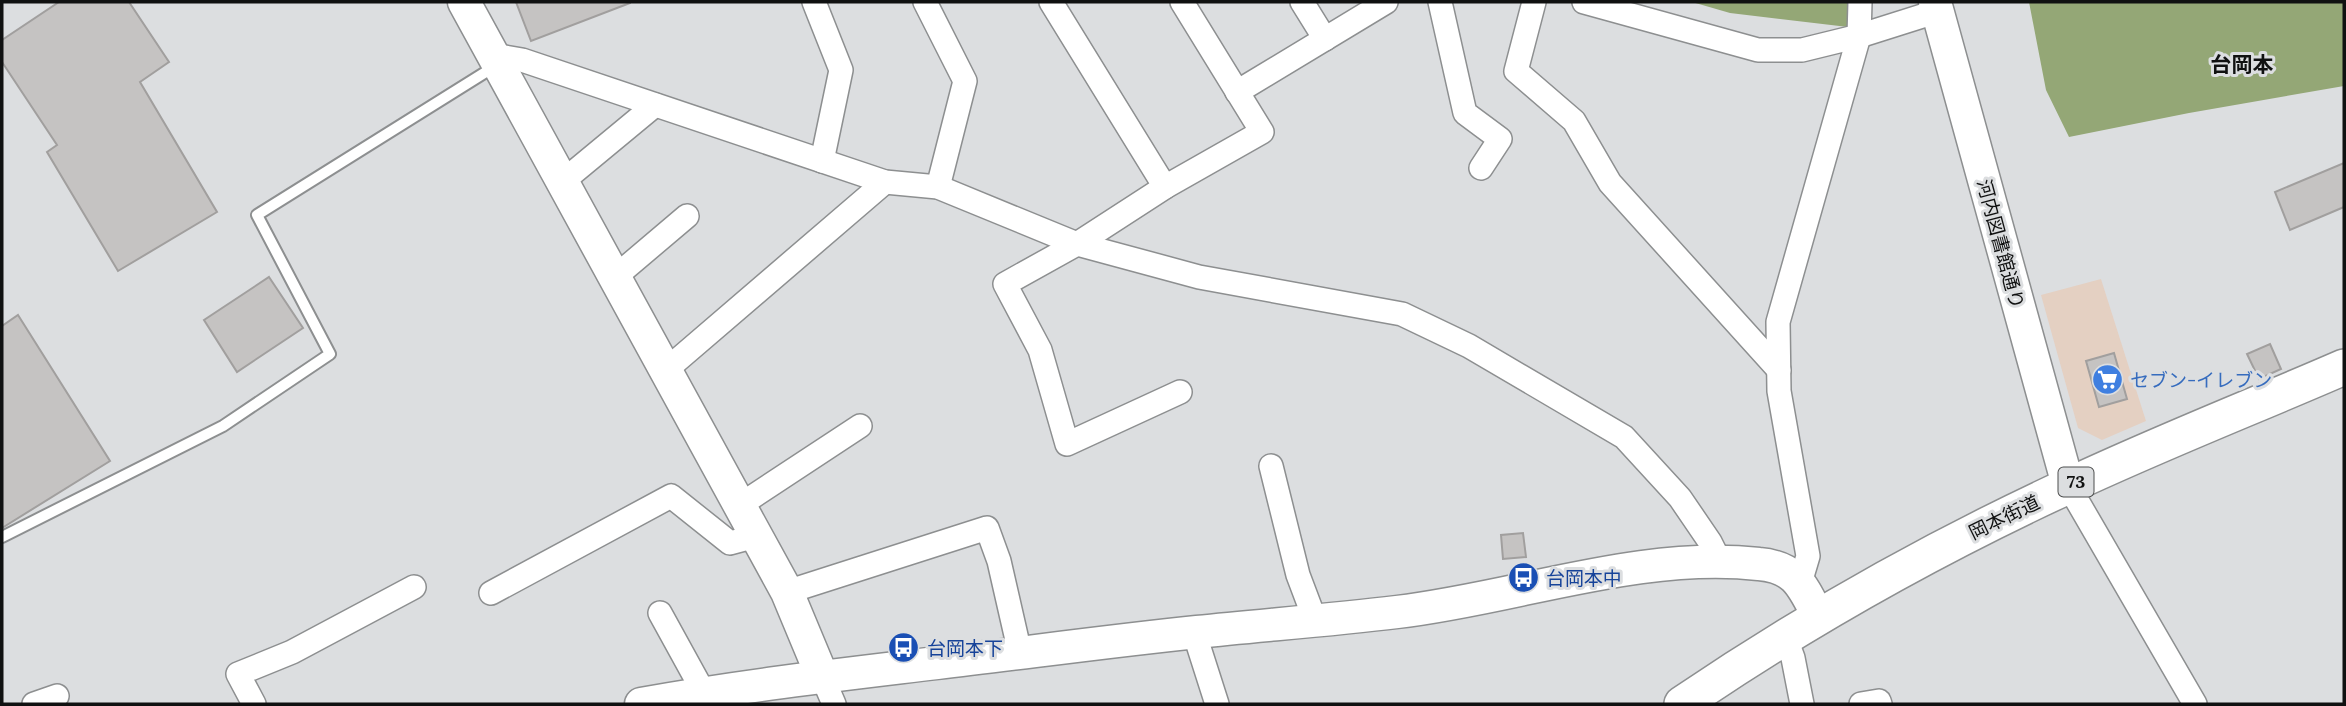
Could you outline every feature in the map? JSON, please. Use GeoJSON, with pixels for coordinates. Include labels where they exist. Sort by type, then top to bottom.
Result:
{"type":"FeatureCollection","features":[{"type":"Feature","properties":{"kind":"main road","name":"岡本街道"},"geometry":{"type":"LineString","coordinates":[[1682,704],[1785,636],[1896,572],[2068,485],[2344,367]]}},
{"type":"Feature","properties":{"kind":"street"},"geometry":{"type":"LineString","coordinates":[[464,2],[787,592],[828,690]]}},
{"type":"Feature","properties":{"kind":"street"},"geometry":{"type":"LineString","coordinates":[[814,2],[841,70],[822,161]]}},
{"type":"Feature","properties":{"kind":"street"},"geometry":{"type":"LineString","coordinates":[[925,2],[965,81],[938,187]]}},
{"type":"Feature","properties":{"kind":"street"},"geometry":{"type":"LineString","coordinates":[[1051,2],[1165,187]]}},
{"type":"Feature","properties":{"kind":"street"},"geometry":{"type":"LineString","coordinates":[[1180,392],[1067,444],[1040,350],[1005,284],[1077,244],[1165,187],[1262,132],[1182,2]]}},
{"type":"Feature","properties":{"kind":"street"},"geometry":{"type":"LineString","coordinates":[[1302,2],[1325,39]]}},
{"type":"Feature","properties":{"kind":"street"},"geometry":{"type":"LineString","coordinates":[[1237,92],[1386,2]]}},
{"type":"Feature","properties":{"kind":"street"},"geometry":{"type":"LineString","coordinates":[[1440,2],[1465,113],[1500,139],[1481,168]]}},
{"type":"Feature","properties":{"kind":"street"},"geometry":{"type":"LineString","coordinates":[[1534,2],[1516,71],[1574,121],[1610,183],[1779,370]]}},
{"type":"Feature","properties":{"kind":"street"},"geometry":{"type":"LineString","coordinates":[[1584,2],[1758,50],[1801,50],[1859,36],[1936,6]]}},
{"type":"Feature","properties":{"kind":"street"},"geometry":{"type":"LineString","coordinates":[[1801,583],[1808,556],[1779,391],[1778,322],[1859,36],[1860,2]]}},
{"type":"Feature","properties":{"kind":"street","name":"河内図書館通り"},"geometry":{"type":"LineString","coordinates":[[1936,6],[2068,485]]}},
{"type":"Feature","properties":{"kind":"street"},"geometry":{"type":"LineString","coordinates":[[495,60],[522,60],[886,182],[938,187],[1077,244],[1199,277],[1402,314],[1469,346],[1624,437],[1680,498],[1710,542],[1720,562]]}},
{"type":"Feature","properties":{"kind":"street"},"geometry":{"type":"LineString","coordinates":[[562,182],[655,105]]}},
{"type":"Feature","properties":{"kind":"street"},"geometry":{"type":"LineString","coordinates":[[666,370],[886,182]]}},
{"type":"Feature","properties":{"kind":"street"},"geometry":{"type":"LineString","coordinates":[[615,277],[687,216]]}},
{"type":"Feature","properties":{"kind":"street"},"geometry":{"type":"LineString","coordinates":[[740,506],[860,426]]}},
{"type":"Feature","properties":{"kind":"street"},"geometry":{"type":"LineString","coordinates":[[1271,466],[1298,575],[1315,620]]}},
{"type":"Feature","properties":{"kind":"street"},"geometry":{"type":"LineString","coordinates":[[2068,485],[2195,704]]}},
{"type":"Feature","properties":{"kind":"street"},"geometry":{"type":"LineString","coordinates":[[491,593],[671,496],[730,543],[756,536]]}},
{"type":"Feature","properties":{"kind":"street"},"geometry":{"type":"LineString","coordinates":[[787,592],[987,528],[999,561],[1020,653]]}},
{"type":"Feature","properties":{"kind":"street"},"geometry":{"type":"LineString","coordinates":[[648,704],[828,690],[1020,653],[1194,632],[1399,612],[1474,601],[1644,566],[1683,562],[1773,566],[1787,571],[1801,583],[1818,617]]}},
{"type":"Feature","properties":{"kind":"street"},"geometry":{"type":"LineString","coordinates":[[254,704],[238,674],[292,652],[414,587]]}},
{"type":"Feature","properties":{"kind":"street"},"geometry":{"type":"LineString","coordinates":[[660,613],[705,699]]}},
{"type":"Feature","properties":{"kind":"street"},"geometry":{"type":"LineString","coordinates":[[1194,632],[1217,704]]}},
{"type":"Feature","properties":{"kind":"street"},"geometry":{"type":"LineString","coordinates":[[1785,636],[1793,658],[1802,704]]}},
{"type":"Feature","properties":{"kind":"street"},"geometry":{"type":"LineString","coordinates":[[34,704],[57,696]]}},
{"type":"Feature","properties":{"kind":"street"},"geometry":{"type":"LineString","coordinates":[[1861,704],[1879,701],[1880,704]]}},
{"type":"Feature","properties":{"kind":"lane"},"geometry":{"type":"LineString","coordinates":[[2,537],[223,426],[330,354],[257,215],[495,60]]}},
{"type":"Feature","properties":{"kind":"shaded area"},"geometry":{"type":"Polygon","coordinates":[[[2101,279],[2146,421],[2102,440],[2078,428],[2041,295],[2101,279]]]}},
{"type":"Feature","properties":{"kind":"green space"},"geometry":{"type":"Polygon","coordinates":[[[1692,2],[1849,2],[1848,27],[1730,13],[1692,2]]]}},
{"type":"Feature","properties":{"kind":"green space"},"geometry":{"type":"Polygon","coordinates":[[[2029,2],[2344,2],[2344,86],[2069,137],[2046,90],[2029,2]]]}},
{"type":"Feature","properties":{"kind":"building"},"geometry":{"type":"Polygon","coordinates":[[[59,2],[129,2],[169,62],[140,82],[217,212],[118,271],[47,152],[57,145],[2,62],[2,40],[59,2]]]}},
{"type":"Feature","properties":{"kind":"building"},"geometry":{"type":"Polygon","coordinates":[[[516,2],[630,2],[630,3],[531,41],[516,2]]]}},
{"type":"Feature","properties":{"kind":"building"},"geometry":{"type":"Polygon","coordinates":[[[2344,163],[2344,207],[2290,230],[2275,192],[2344,163]]]}},
{"type":"Feature","properties":{"kind":"building"},"geometry":{"type":"Polygon","coordinates":[[[269,277],[303,328],[237,372],[204,320],[269,277]]]}},
{"type":"Feature","properties":{"kind":"building"},"geometry":{"type":"Polygon","coordinates":[[[18,315],[110,461],[2,528],[2,326],[18,315]]]}},
{"type":"Feature","properties":{"kind":"building"},"geometry":{"type":"Polygon","coordinates":[[[2270,344],[2281,369],[2259,379],[2247,354],[2270,344]]]}},
{"type":"Feature","properties":{"kind":"building","name":"セブン-イレブン"},"geometry":{"type":"Polygon","coordinates":[[[2114,353],[2127,399],[2099,407],[2086,361],[2114,353]]]}},
{"type":"Feature","properties":{"kind":"building"},"geometry":{"type":"Polygon","coordinates":[[[1523,533],[1526,557],[1503,559],[1501,535],[1523,533]]]}},
{"type":"Feature","properties":{"kind":"place","name":"セブン-イレブン"},"geometry":{"type":"Point","coordinates":[2107,380]}},
{"type":"Feature","properties":{"kind":"place","name":"台岡本中"},"geometry":{"type":"Point","coordinates":[1523,578]}},
{"type":"Feature","properties":{"kind":"place","name":"台岡本下"},"geometry":{"type":"Point","coordinates":[904,648]}},
{"type":"Feature","properties":{"kind":"district","name":"台岡本"},"geometry":{"type":"Point","coordinates":[2242,65]}}]}
